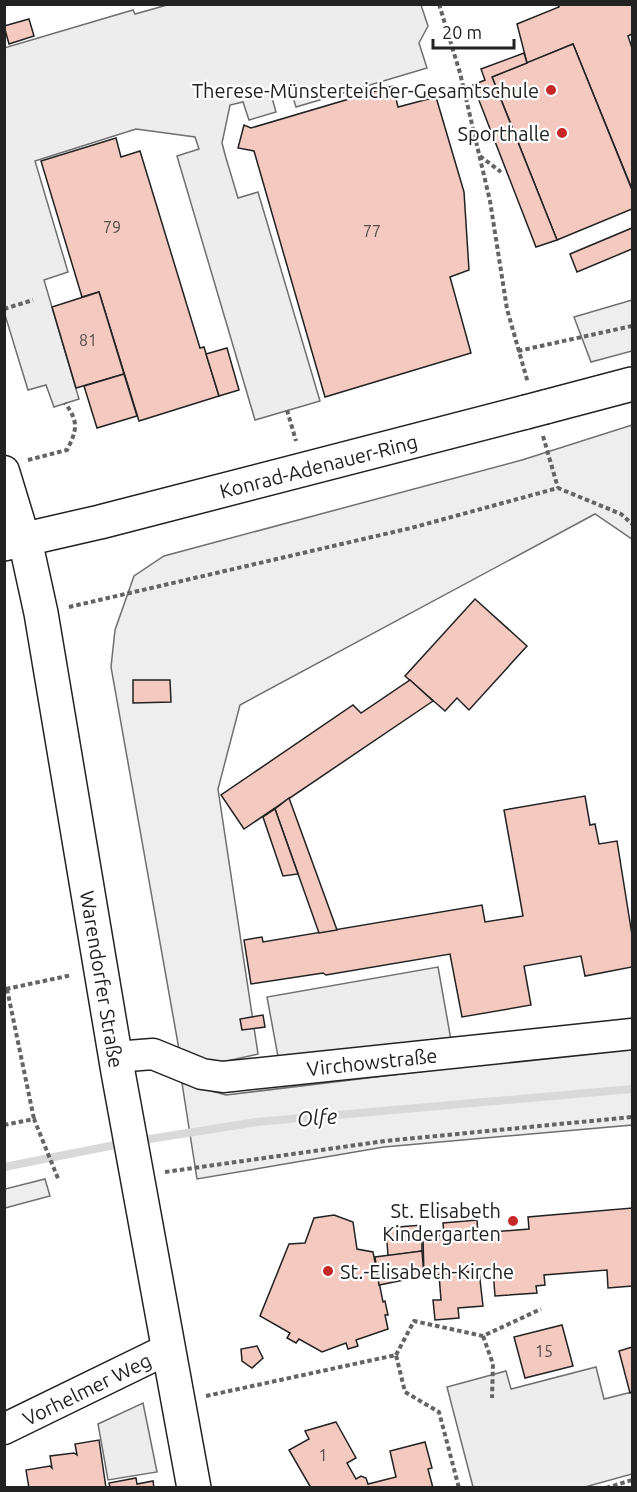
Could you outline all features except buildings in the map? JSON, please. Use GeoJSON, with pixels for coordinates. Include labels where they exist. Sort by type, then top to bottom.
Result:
{"type":"FeatureCollection","features":[{"type":"Feature","properties":{"kind":"main road","name":"Konrad-Adenauer-Ring"},"geometry":{"type":"LineString","coordinates":[[15,542],[633,384]]}},
{"type":"Feature","properties":{"kind":"main road","name":"Warendorfer Straße"},"geometry":{"type":"LineString","coordinates":[[15,542],[41,613],[115,1057],[194,1488]]}},
{"type":"Feature","properties":{"kind":"street","name":"Warendorfer Straße"},"geometry":{"type":"LineString","coordinates":[[15,466],[15,542]]}},
{"type":"Feature","properties":{"kind":"street","name":"Virchowstraße"},"geometry":{"type":"LineString","coordinates":[[115,1057],[153,1054],[202,1074],[223,1077],[633,1034]]}},
{"type":"Feature","properties":{"kind":"street","name":"Vorhelmer Weg"},"geometry":{"type":"LineString","coordinates":[[4,1429],[168,1349]]}},
{"type":"Feature","properties":{"kind":"path"},"geometry":{"type":"LineString","coordinates":[[439,4],[460,73],[490,201],[507,309],[558,488]]}},
{"type":"Feature","properties":{"kind":"path"},"geometry":{"type":"LineString","coordinates":[[479,155],[501,172]]}},
{"type":"Feature","properties":{"kind":"path"},"geometry":{"type":"LineString","coordinates":[[4,309],[33,300]]}},
{"type":"Feature","properties":{"kind":"path"},"geometry":{"type":"LineString","coordinates":[[518,351],[633,326]]}},
{"type":"Feature","properties":{"kind":"path"},"geometry":{"type":"LineString","coordinates":[[15,466],[67,450],[76,432],[77,424],[65,403]]}},
{"type":"Feature","properties":{"kind":"path"},"geometry":{"type":"LineString","coordinates":[[41,613],[411,528],[558,488],[621,514],[633,524]]}},
{"type":"Feature","properties":{"kind":"path"},"geometry":{"type":"LineString","coordinates":[[59,1181],[49,1151],[34,1119],[6,989],[102,969]]}},
{"type":"Feature","properties":{"kind":"path"},"geometry":{"type":"LineString","coordinates":[[133,1155],[385,1141],[633,1117]]}},
{"type":"Feature","properties":{"kind":"path"},"geometry":{"type":"LineString","coordinates":[[4,1125],[34,1119]]}},
{"type":"Feature","properties":{"kind":"path"},"geometry":{"type":"LineString","coordinates":[[459,1488],[439,1412],[405,1392],[396,1355],[414,1321],[483,1336],[541,1309]]}},
{"type":"Feature","properties":{"kind":"path"},"geometry":{"type":"LineString","coordinates":[[483,1336],[493,1364],[492,1398]]}},
{"type":"Feature","properties":{"kind":"path"},"geometry":{"type":"LineString","coordinates":[[178,1402],[396,1355]]}},
{"type":"Feature","properties":{"kind":"path"},"geometry":{"type":"LineString","coordinates":[[606,1488],[633,1480]]}},
{"type":"Feature","properties":{"kind":"shaded area"},"geometry":{"type":"Polygon","coordinates":[[[167,5],[421,5],[428,26],[419,43],[427,68],[296,107],[290,88],[271,94],[276,112],[249,120],[243,102],[230,105],[222,143],[238,198],[258,192],[320,401],[255,420],[177,156],[199,149],[195,137],[136,129],[35,161],[68,272],[44,280],[79,399],[54,407],[46,385],[28,390],[5,315],[4,48],[133,10],[135,14],[167,5]]]}},
{"type":"Feature","properties":{"kind":"shaded area"},"geometry":{"type":"Polygon","coordinates":[[[632,300],[632,351],[591,362],[574,317],[632,300]]]}},
{"type":"Feature","properties":{"kind":"shaded area"},"geometry":{"type":"Polygon","coordinates":[[[632,425],[632,539],[595,514],[240,705],[218,789],[258,1054],[218,1063],[180,1055],[111,667],[115,630],[134,576],[164,556],[522,460],[632,425]]]}},
{"type":"Feature","properties":{"kind":"shaded area"},"geometry":{"type":"Polygon","coordinates":[[[438,967],[451,1040],[279,1062],[267,997],[438,967]]]}},
{"type":"Feature","properties":{"kind":"shaded area"},"geometry":{"type":"Polygon","coordinates":[[[632,1046],[632,1125],[384,1147],[197,1179],[182,1083],[226,1095],[632,1046]]]}},
{"type":"Feature","properties":{"kind":"shaded area"},"geometry":{"type":"Polygon","coordinates":[[[45,1179],[50,1196],[5,1208],[5,1189],[45,1179]]]}},
{"type":"Feature","properties":{"kind":"shaded area"},"geometry":{"type":"Polygon","coordinates":[[[596,1367],[604,1399],[632,1392],[632,1474],[585,1487],[473,1487],[447,1387],[506,1371],[511,1389],[596,1367]]]}},
{"type":"Feature","properties":{"kind":"shaded area"},"geometry":{"type":"Polygon","coordinates":[[[143,1403],[157,1472],[108,1480],[98,1424],[143,1403]]]}},
{"type":"Feature","properties":{"kind":"waterway","name":"Olfe"},"geometry":{"type":"LineString","coordinates":[[137,1141],[257,1122],[632,1089]]}},
{"type":"Feature","properties":{"kind":"waterway","name":"Olfe"},"geometry":{"type":"LineString","coordinates":[[4,1167],[125,1143]]}},
{"type":"Feature","properties":{"kind":"place","name":"Therese-Münsterteicher-Gesamtschule"},"geometry":{"type":"Point","coordinates":[551,90]}},
{"type":"Feature","properties":{"kind":"place","name":"Sporthalle"},"geometry":{"type":"Point","coordinates":[562,133]}},
{"type":"Feature","properties":{"kind":"place","name":"St. Elisabeth Kindergarten"},"geometry":{"type":"Point","coordinates":[513,1221]}},
{"type":"Feature","properties":{"kind":"place","name":"St.-Elisabeth-Kirche"},"geometry":{"type":"Point","coordinates":[328,1271]}}]}
